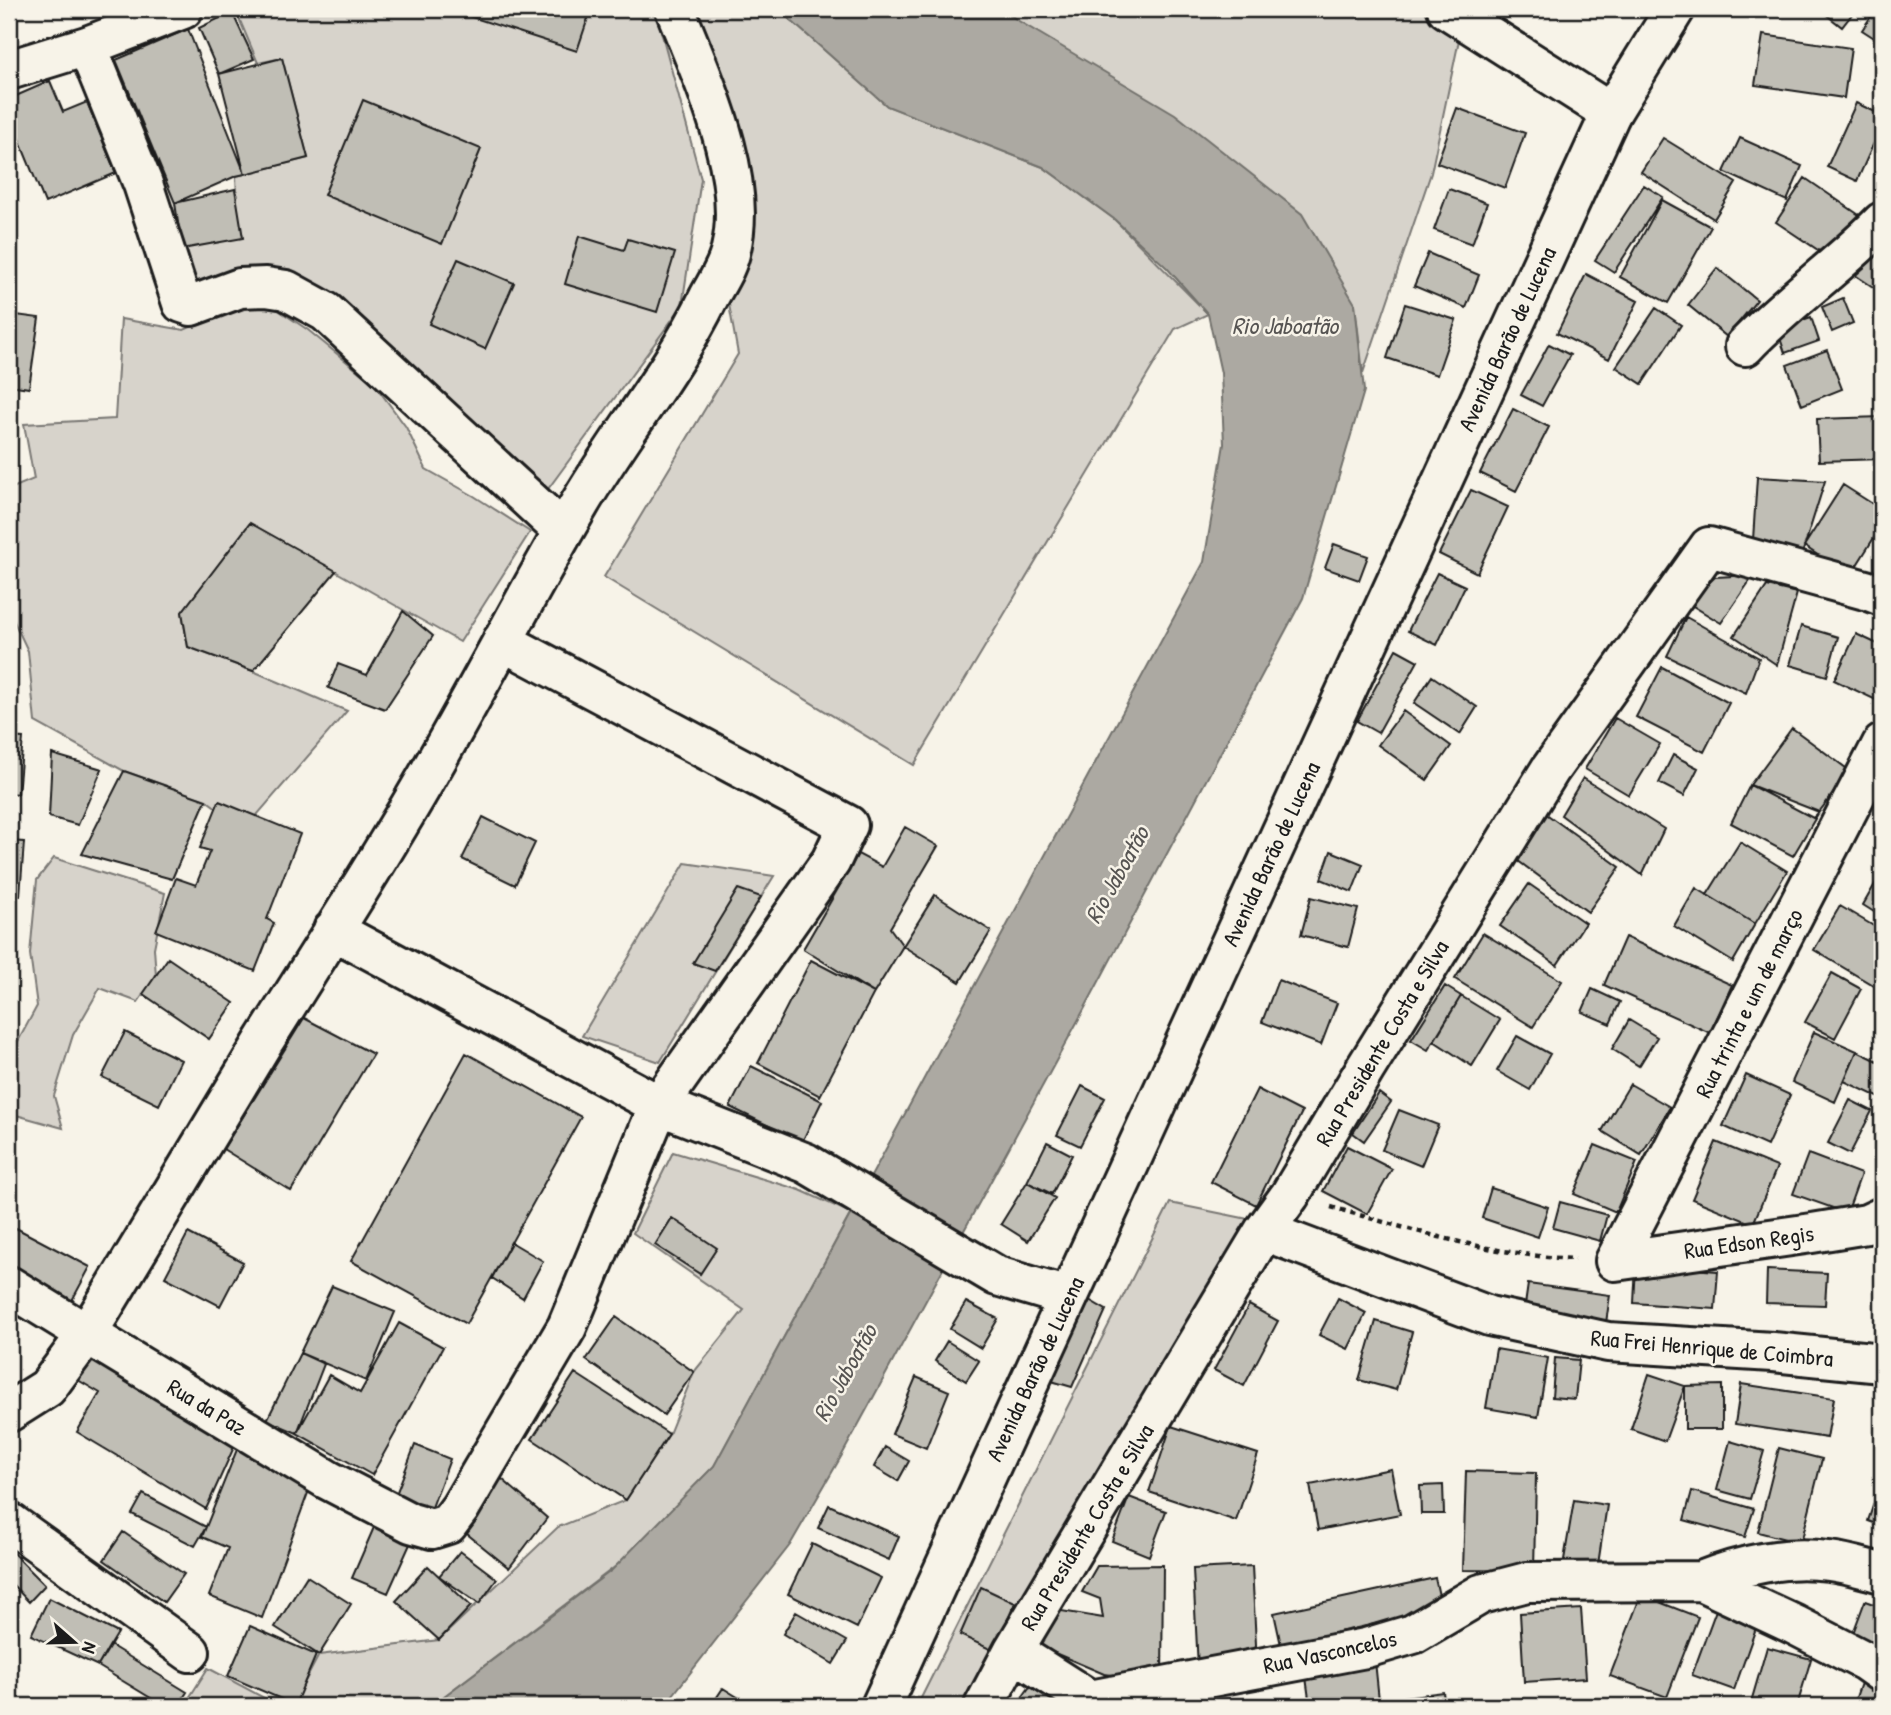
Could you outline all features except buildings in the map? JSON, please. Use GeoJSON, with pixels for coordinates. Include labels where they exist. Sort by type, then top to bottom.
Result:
{"type":"FeatureCollection","features":[{"type":"Feature","properties":{"kind":"street"},"geometry":{"type":"LineString","coordinates":[[9,70],[87,46],[183,9]]}},
{"type":"Feature","properties":{"kind":"street"},"geometry":{"type":"LineString","coordinates":[[9,1412],[47,1388],[87,1334],[402,820],[563,531],[597,473],[643,409],[693,330],[731,253],[737,213],[727,152],[675,9]]}},
{"type":"Feature","properties":{"kind":"street"},"geometry":{"type":"LineString","coordinates":[[1447,9],[1611,113]]}},
{"type":"Feature","properties":{"kind":"street","name":"Avenida Barão de Lucena"},"geometry":{"type":"LineString","coordinates":[[881,1706],[1611,113],[1675,9]]}},
{"type":"Feature","properties":{"kind":"street"},"geometry":{"type":"LineString","coordinates":[[87,46],[143,184],[182,303],[190,306],[240,288],[265,287],[286,290],[326,312],[563,531]]}},
{"type":"Feature","properties":{"kind":"street"},"geometry":{"type":"LineString","coordinates":[[1745,346],[1768,322],[1858,247],[1882,222]]}},
{"type":"Feature","properties":{"kind":"street","name":"Rua Presidente Costa e Silva"},"geometry":{"type":"LineString","coordinates":[[984,1706],[1013,1651],[1264,1231],[1290,1195],[1550,770],[1709,547],[1878,584]]}},
{"type":"Feature","properties":{"kind":"street"},"geometry":{"type":"LineString","coordinates":[[502,641],[848,825],[831,861],[659,1105]]}},
{"type":"Feature","properties":{"kind":"street","name":"Rua trinta e um de março"},"geometry":{"type":"LineString","coordinates":[[1615,1261],[1882,744]]}},
{"type":"Feature","properties":{"kind":"street"},"geometry":{"type":"LineString","coordinates":[[333,930],[659,1105],[806,1163],[997,1276],[1068,1297]]}},
{"type":"Feature","properties":{"kind":"street","name":"Rua da Paz"},"geometry":{"type":"LineString","coordinates":[[9,1286],[328,1480],[411,1523],[432,1528],[448,1524],[467,1497],[567,1327],[659,1105]]}},
{"type":"Feature","properties":{"kind":"street","name":"Rua Edson Regis"},"geometry":{"type":"LineString","coordinates":[[1615,1261],[1867,1224],[1882,1217]]}},
{"type":"Feature","properties":{"kind":"street","name":"Rua Frei Henrique de Coimbra"},"geometry":{"type":"LineString","coordinates":[[1264,1231],[1489,1316],[1608,1342],[1773,1352],[1882,1363]]}},
{"type":"Feature","properties":{"kind":"street"},"geometry":{"type":"LineString","coordinates":[[9,1522],[190,1652]]}},
{"type":"Feature","properties":{"kind":"street"},"geometry":{"type":"LineString","coordinates":[[1701,1581],[1736,1567],[1767,1560],[1828,1561],[1882,1573]]}},
{"type":"Feature","properties":{"kind":"street","name":"Rua Vasconcelos"},"geometry":{"type":"LineString","coordinates":[[1013,1651],[1095,1703],[1366,1648],[1413,1634],[1481,1594],[1527,1582],[1701,1581],[1796,1625],[1865,1661],[1882,1673]]}},
{"type":"Feature","properties":{"kind":"path"},"geometry":{"type":"LineString","coordinates":[[1290,1195],[1453,1241],[1532,1257],[1615,1261]]}},
{"type":"Feature","properties":{"kind":"shaded area"},"geometry":{"type":"Polygon","coordinates":[[[235,9],[652,9],[658,20],[701,179],[682,306],[548,489],[419,372],[297,280],[195,285],[182,249],[237,199],[236,176],[308,158],[282,58],[258,63],[235,9]]]}},
{"type":"Feature","properties":{"kind":"shaded area"},"geometry":{"type":"Polygon","coordinates":[[[689,9],[778,9],[887,106],[1043,167],[1114,219],[1208,314],[1175,329],[914,765],[604,577],[738,354],[728,299],[755,215],[727,89],[689,9]]]}},
{"type":"Feature","properties":{"kind":"shaded area"},"geometry":{"type":"Polygon","coordinates":[[[1003,9],[1421,9],[1460,35],[1431,173],[1363,373],[1355,304],[1003,9]]]}},
{"type":"Feature","properties":{"kind":"shaded area"},"geometry":{"type":"Polygon","coordinates":[[[259,297],[308,330],[375,385],[406,427],[426,469],[530,532],[460,642],[250,523],[182,612],[188,647],[347,711],[245,829],[206,800],[124,771],[35,722],[28,651],[9,611],[9,492],[10,489],[34,479],[24,424],[115,419],[121,319],[184,330],[259,297]]]}},
{"type":"Feature","properties":{"kind":"shaded area"},"geometry":{"type":"Polygon","coordinates":[[[54,858],[165,893],[154,948],[156,976],[138,1002],[100,988],[73,1035],[54,1096],[63,1128],[9,1113],[9,1058],[37,1006],[30,954],[37,880],[54,858]]]}},
{"type":"Feature","properties":{"kind":"shaded area"},"geometry":{"type":"Polygon","coordinates":[[[685,863],[774,876],[660,1062],[582,1036],[685,863]]]}},
{"type":"Feature","properties":{"kind":"shaded area"},"geometry":{"type":"Polygon","coordinates":[[[673,1152],[800,1190],[851,1213],[714,1466],[620,1563],[431,1706],[292,1706],[319,1655],[439,1640],[558,1527],[626,1500],[669,1434],[694,1372],[744,1310],[633,1233],[673,1152]]]}},
{"type":"Feature","properties":{"kind":"shaded area"},"geometry":{"type":"Polygon","coordinates":[[[1170,1203],[1248,1219],[979,1706],[917,1706],[1170,1203]]]}},
{"type":"Feature","properties":{"kind":"shaded area"},"geometry":{"type":"Polygon","coordinates":[[[208,1668],[279,1706],[184,1706],[208,1668]]]}},
{"type":"Feature","properties":{"kind":"water","name":"Rio Jaboatão"},"geometry":{"type":"Polygon","coordinates":[[[778,9],[1003,9],[1175,114],[1302,214],[1355,304],[1364,391],[1303,598],[1087,1004],[842,1455],[790,1545],[669,1700],[657,1706],[431,1706],[612,1570],[714,1466],[1204,562],[1224,444],[1221,373],[1208,314],[1167,268],[1114,219],[1043,167],[887,106],[778,9]]]}}]}
